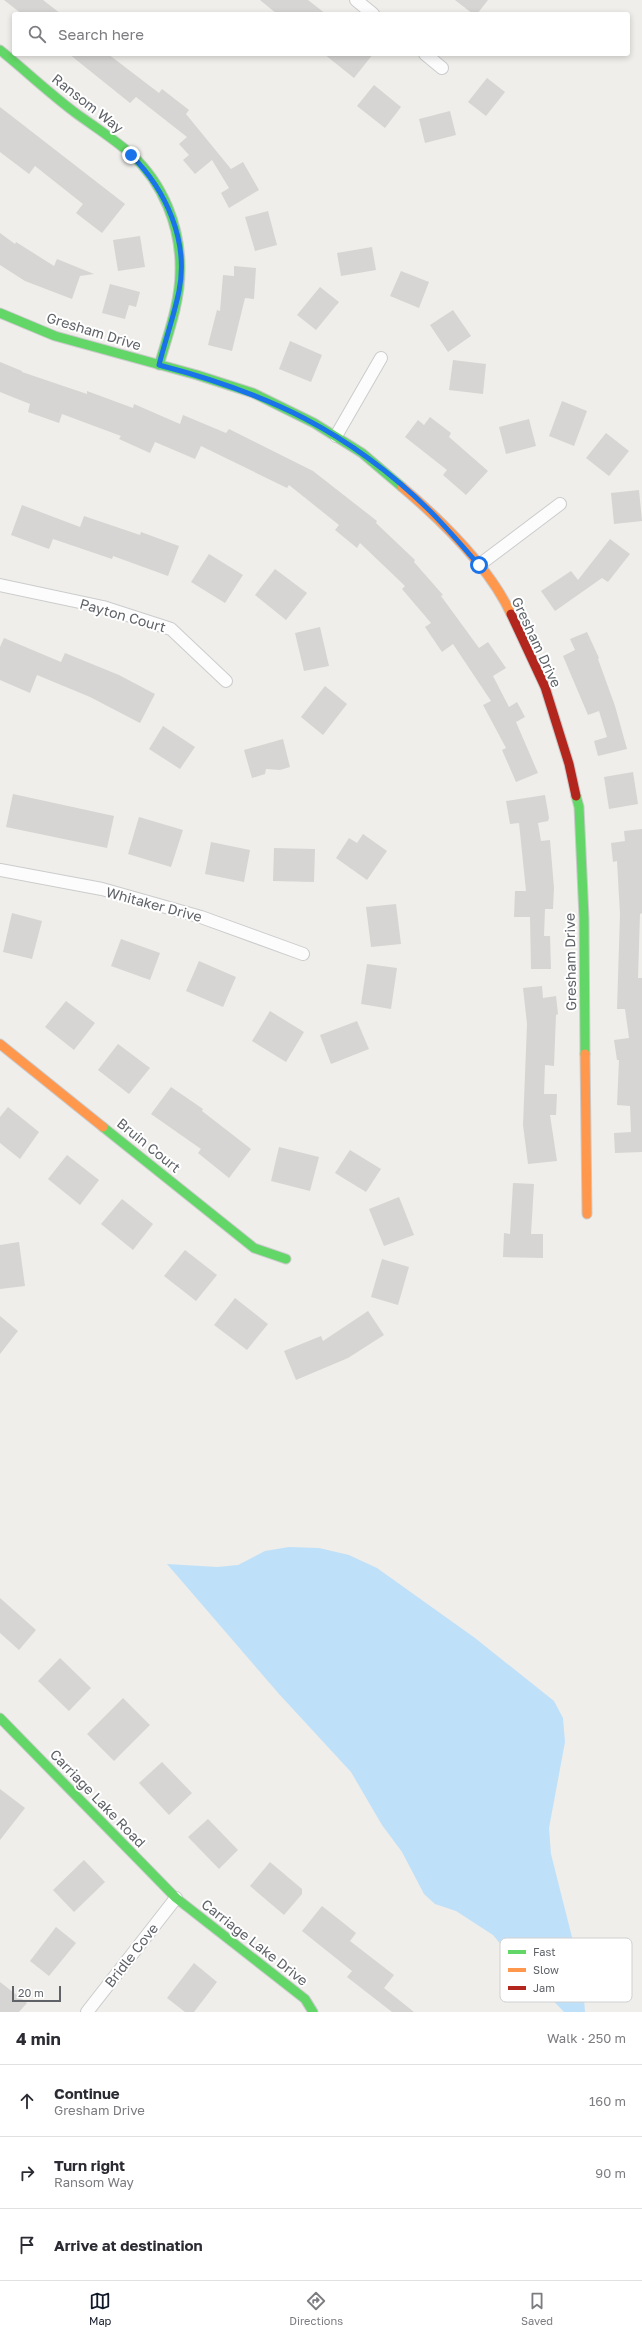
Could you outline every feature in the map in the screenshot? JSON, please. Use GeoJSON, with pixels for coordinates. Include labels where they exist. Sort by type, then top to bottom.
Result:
{"type":"FeatureCollection","features":[{"type":"Feature","properties":{"kind":"street"},"geometry":{"type":"LineString","coordinates":[[356,0],[371,12]]}},
{"type":"Feature","properties":{"kind":"street","name":"Ransom Way"},"geometry":{"type":"LineString","coordinates":[[0,50],[77,114],[131,155],[150,176],[166,202],[176,233],[180,270],[179,290],[159,365]]}},
{"type":"Feature","properties":{"kind":"street"},"geometry":{"type":"LineString","coordinates":[[427,56],[442,68]]}},
{"type":"Feature","properties":{"kind":"street","name":"Gresham Drive"},"geometry":{"type":"LineString","coordinates":[[0,313],[55,336],[253,393],[285,407],[336,436],[384,470],[430,511],[479,565],[508,608],[545,687],[569,764],[579,807],[584,918],[587,1214]]}},
{"type":"Feature","properties":{"kind":"street"},"geometry":{"type":"LineString","coordinates":[[336,436],[381,358]]}},
{"type":"Feature","properties":{"kind":"street"},"geometry":{"type":"LineString","coordinates":[[479,565],[560,504]]}},
{"type":"Feature","properties":{"kind":"street","name":"Payton Court"},"geometry":{"type":"LineString","coordinates":[[0,585],[103,607],[171,629],[226,680]]}},
{"type":"Feature","properties":{"kind":"street","name":"Whitaker Drive"},"geometry":{"type":"LineString","coordinates":[[0,870],[102,889],[202,917],[303,954]]}},
{"type":"Feature","properties":{"kind":"street","name":"Bruin Court"},"geometry":{"type":"LineString","coordinates":[[0,1044],[254,1248],[286,1259]]}},
{"type":"Feature","properties":{"kind":"street","name":"Carriage Lake Road"},"geometry":{"type":"LineString","coordinates":[[0,1718],[176,1898]]}},
{"type":"Feature","properties":{"kind":"street","name":"Bridle Cove"},"geometry":{"type":"LineString","coordinates":[[87,2012],[176,1898]]}},
{"type":"Feature","properties":{"kind":"street","name":"Carriage Lake Drive"},"geometry":{"type":"LineString","coordinates":[[176,1898],[304,1999],[313,2012]]}},
{"type":"Feature","properties":{"kind":"water"},"geometry":{"type":"Polygon","coordinates":[[[289,1547],[319,1548],[349,1555],[377,1568],[475,1638],[554,1701],[563,1718],[565,1742],[549,1828],[551,1854],[572,1938],[500,1938],[500,1943],[493,1935],[456,1911],[435,1904],[424,1894],[402,1852],[382,1825],[351,1772],[279,1694],[167,1564],[217,1567],[238,1565],[265,1551],[289,1547]]]}},
{"type":"Feature","properties":{"kind":"water"},"geometry":{"type":"Polygon","coordinates":[[[554,2002],[584,2002],[585,2012],[564,2012],[554,2002]]]}},
{"type":"Feature","properties":{"kind":"building"},"geometry":{"type":"Polygon","coordinates":[[[4,0],[43,0],[58,12],[19,12],[4,0]]]}},
{"type":"Feature","properties":{"kind":"building"},"geometry":{"type":"Polygon","coordinates":[[[260,0],[308,0],[323,12],[275,12],[260,0]]]}},
{"type":"Feature","properties":{"kind":"building"},"geometry":{"type":"Polygon","coordinates":[[[455,0],[488,0],[479,12],[470,12],[455,0]]]}},
{"type":"Feature","properties":{"kind":"building"},"geometry":{"type":"Polygon","coordinates":[[[71,56],[111,56],[159,93],[162,89],[189,110],[186,114],[231,169],[243,162],[259,190],[229,208],[221,193],[229,188],[212,160],[195,174],[183,160],[189,155],[179,144],[187,137],[136,97],[130,103],[71,56]]]}},
{"type":"Feature","properties":{"kind":"building"},"geometry":{"type":"Polygon","coordinates":[[[326,56],[371,56],[354,78],[326,56]]]}},
{"type":"Feature","properties":{"kind":"building"},"geometry":{"type":"Polygon","coordinates":[[[487,78],[505,92],[486,116],[468,102],[487,78]]]}},
{"type":"Feature","properties":{"kind":"building"},"geometry":{"type":"Polygon","coordinates":[[[374,85],[401,107],[385,128],[357,106],[374,85]]]}},
{"type":"Feature","properties":{"kind":"building"},"geometry":{"type":"Polygon","coordinates":[[[0,107],[125,204],[102,233],[76,213],[83,204],[35,166],[29,174],[0,152],[0,107]]]}},
{"type":"Feature","properties":{"kind":"building"},"geometry":{"type":"Polygon","coordinates":[[[450,111],[456,135],[425,143],[419,119],[450,111]]]}},
{"type":"Feature","properties":{"kind":"building"},"geometry":{"type":"Polygon","coordinates":[[[268,211],[277,245],[255,251],[245,217],[268,211]]]}},
{"type":"Feature","properties":{"kind":"building"},"geometry":{"type":"Polygon","coordinates":[[[0,233],[15,244],[16,242],[54,266],[57,259],[94,274],[80,276],[72,299],[25,281],[0,265],[0,233]]]}},
{"type":"Feature","properties":{"kind":"building"},"geometry":{"type":"Polygon","coordinates":[[[140,236],[145,267],[118,271],[113,240],[140,236]]]}},
{"type":"Feature","properties":{"kind":"building"},"geometry":{"type":"Polygon","coordinates":[[[372,247],[376,270],[341,276],[337,253],[372,247]]]}},
{"type":"Feature","properties":{"kind":"building"},"geometry":{"type":"Polygon","coordinates":[[[234,266],[256,268],[254,299],[245,298],[232,351],[208,345],[217,310],[220,311],[223,275],[234,276],[234,266]]]}},
{"type":"Feature","properties":{"kind":"building"},"geometry":{"type":"Polygon","coordinates":[[[401,271],[429,282],[419,308],[390,296],[401,271]]]}},
{"type":"Feature","properties":{"kind":"building"},"geometry":{"type":"Polygon","coordinates":[[[110,284],[140,292],[136,307],[129,305],[125,319],[102,313],[110,284]]]}},
{"type":"Feature","properties":{"kind":"building"},"geometry":{"type":"Polygon","coordinates":[[[320,287],[339,302],[316,330],[297,315],[320,287]]]}},
{"type":"Feature","properties":{"kind":"building"},"geometry":{"type":"Polygon","coordinates":[[[453,310],[471,336],[448,352],[430,325],[453,310]]]}},
{"type":"Feature","properties":{"kind":"building"},"geometry":{"type":"Polygon","coordinates":[[[290,341],[322,355],[311,382],[279,369],[290,341]]]}},
{"type":"Feature","properties":{"kind":"building"},"geometry":{"type":"Polygon","coordinates":[[[453,360],[486,364],[483,394],[449,390],[453,360]]]}},
{"type":"Feature","properties":{"kind":"building"},"geometry":{"type":"Polygon","coordinates":[[[0,362],[22,372],[87,394],[87,391],[133,408],[134,404],[180,424],[183,415],[226,433],[229,429],[313,471],[377,521],[376,523],[415,560],[414,562],[443,595],[441,596],[479,648],[488,642],[506,668],[493,676],[509,707],[517,702],[525,717],[516,722],[538,773],[516,782],[502,750],[506,748],[483,705],[491,701],[453,644],[442,652],[425,627],[431,623],[402,589],[405,586],[360,543],[357,548],[335,530],[339,525],[289,485],[287,488],[201,446],[195,459],[155,442],[150,453],[119,439],[121,436],[62,414],[59,423],[28,412],[30,404],[0,392],[0,362]]]}},
{"type":"Feature","properties":{"kind":"building"},"geometry":{"type":"Polygon","coordinates":[[[562,401],[587,411],[574,446],[549,436],[562,401]]]}},
{"type":"Feature","properties":{"kind":"building"},"geometry":{"type":"Polygon","coordinates":[[[430,417],[451,433],[449,437],[488,471],[466,495],[443,475],[447,470],[405,437],[418,420],[424,425],[430,417]]]}},
{"type":"Feature","properties":{"kind":"building"},"geometry":{"type":"Polygon","coordinates":[[[529,419],[536,446],[506,454],[499,427],[529,419]]]}},
{"type":"Feature","properties":{"kind":"building"},"geometry":{"type":"Polygon","coordinates":[[[606,433],[629,451],[609,476],[586,458],[606,433]]]}},
{"type":"Feature","properties":{"kind":"building"},"geometry":{"type":"Polygon","coordinates":[[[639,490],[642,521],[614,524],[611,493],[639,490]]]}},
{"type":"Feature","properties":{"kind":"building"},"geometry":{"type":"Polygon","coordinates":[[[22,505],[80,527],[84,516],[140,535],[141,532],[179,546],[168,576],[113,556],[112,559],[53,539],[49,549],[11,535],[22,505]]]}},
{"type":"Feature","properties":{"kind":"building"},"geometry":{"type":"Polygon","coordinates":[[[610,539],[630,554],[608,582],[602,578],[555,611],[541,591],[571,571],[578,580],[610,539]]]}},
{"type":"Feature","properties":{"kind":"building"},"geometry":{"type":"Polygon","coordinates":[[[209,554],[243,575],[225,603],[191,582],[209,554]]]}},
{"type":"Feature","properties":{"kind":"building"},"geometry":{"type":"Polygon","coordinates":[[[275,569],[307,593],[286,620],[255,595],[275,569]]]}},
{"type":"Feature","properties":{"kind":"building"},"geometry":{"type":"Polygon","coordinates":[[[320,627],[329,666],[304,671],[295,633],[320,627]]]}},
{"type":"Feature","properties":{"kind":"building"},"geometry":{"type":"Polygon","coordinates":[[[587,632],[599,658],[598,659],[615,706],[627,749],[598,756],[594,741],[607,737],[599,711],[588,715],[563,656],[575,650],[570,639],[587,632]]]}},
{"type":"Feature","properties":{"kind":"building"},"geometry":{"type":"Polygon","coordinates":[[[4,638],[61,662],[65,653],[119,675],[155,694],[140,723],[90,697],[37,675],[30,693],[0,680],[0,647],[4,638]]]}},
{"type":"Feature","properties":{"kind":"building"},"geometry":{"type":"Polygon","coordinates":[[[325,686],[347,704],[323,735],[301,717],[325,686]]]}},
{"type":"Feature","properties":{"kind":"building"},"geometry":{"type":"Polygon","coordinates":[[[163,726],[195,747],[180,769],[149,749],[163,726]]]}},
{"type":"Feature","properties":{"kind":"building"},"geometry":{"type":"Polygon","coordinates":[[[283,739],[290,767],[280,770],[266,769],[265,774],[252,778],[244,750],[283,739]]]}},
{"type":"Feature","properties":{"kind":"building"},"geometry":{"type":"Polygon","coordinates":[[[633,772],[638,804],[609,809],[604,777],[633,772]]]}},
{"type":"Feature","properties":{"kind":"building"},"geometry":{"type":"Polygon","coordinates":[[[13,794],[114,816],[107,848],[6,827],[13,794]]]}},
{"type":"Feature","properties":{"kind":"building"},"geometry":{"type":"Polygon","coordinates":[[[545,795],[549,818],[548,821],[538,823],[541,841],[550,840],[554,888],[553,909],[545,909],[544,936],[550,936],[551,969],[531,969],[530,917],[514,917],[515,891],[526,891],[519,823],[510,824],[506,801],[545,795]]]}},
{"type":"Feature","properties":{"kind":"building"},"geometry":{"type":"Polygon","coordinates":[[[139,817],[183,830],[171,867],[128,854],[139,817]]]}},
{"type":"Feature","properties":{"kind":"building"},"geometry":{"type":"Polygon","coordinates":[[[642,829],[642,913],[640,914],[638,978],[642,978],[642,1152],[615,1153],[614,1133],[631,1132],[630,1106],[617,1105],[619,1060],[617,1060],[614,1040],[629,1038],[625,1009],[617,1009],[620,914],[617,861],[613,862],[611,843],[625,841],[624,831],[642,829]]]}},
{"type":"Feature","properties":{"kind":"building"},"geometry":{"type":"Polygon","coordinates":[[[363,834],[387,851],[367,880],[336,858],[349,838],[357,843],[363,834]]]}},
{"type":"Feature","properties":{"kind":"building"},"geometry":{"type":"Polygon","coordinates":[[[211,842],[250,850],[244,882],[205,874],[211,842]]]}},
{"type":"Feature","properties":{"kind":"building"},"geometry":{"type":"Polygon","coordinates":[[[274,848],[315,849],[314,882],[273,881],[274,848]]]}},
{"type":"Feature","properties":{"kind":"building"},"geometry":{"type":"Polygon","coordinates":[[[396,904],[401,944],[371,947],[366,907],[396,904]]]}},
{"type":"Feature","properties":{"kind":"building"},"geometry":{"type":"Polygon","coordinates":[[[12,913],[42,921],[32,959],[3,952],[12,913]]]}},
{"type":"Feature","properties":{"kind":"building"},"geometry":{"type":"Polygon","coordinates":[[[121,939],[160,953],[150,980],[111,966],[121,939]]]}},
{"type":"Feature","properties":{"kind":"building"},"geometry":{"type":"Polygon","coordinates":[[[199,961],[236,977],[223,1007],[186,991],[199,961]]]}},
{"type":"Feature","properties":{"kind":"building"},"geometry":{"type":"Polygon","coordinates":[[[367,964],[397,968],[391,1009],[361,1004],[367,964]]]}},
{"type":"Feature","properties":{"kind":"building"},"geometry":{"type":"Polygon","coordinates":[[[542,986],[543,998],[556,996],[558,1014],[556,1015],[554,1066],[545,1065],[544,1094],[557,1094],[556,1115],[550,1115],[557,1161],[528,1164],[523,1125],[527,1024],[523,988],[542,986]]]}},
{"type":"Feature","properties":{"kind":"building"},"geometry":{"type":"Polygon","coordinates":[[[66,1001],[95,1023],[74,1050],[45,1027],[66,1001]]]}},
{"type":"Feature","properties":{"kind":"building"},"geometry":{"type":"Polygon","coordinates":[[[270,1011],[304,1032],[286,1062],[252,1041],[270,1011]]]}},
{"type":"Feature","properties":{"kind":"building"},"geometry":{"type":"Polygon","coordinates":[[[357,1021],[369,1049],[331,1064],[320,1035],[357,1021]]]}},
{"type":"Feature","properties":{"kind":"building"},"geometry":{"type":"Polygon","coordinates":[[[118,1044],[150,1068],[129,1094],[98,1070],[118,1044]]]}},
{"type":"Feature","properties":{"kind":"building"},"geometry":{"type":"Polygon","coordinates":[[[171,1087],[203,1109],[202,1111],[251,1149],[229,1178],[198,1153],[201,1149],[151,1114],[171,1087]]]}},
{"type":"Feature","properties":{"kind":"building"},"geometry":{"type":"Polygon","coordinates":[[[8,1107],[39,1132],[20,1159],[0,1143],[0,1117],[8,1107]]]}},
{"type":"Feature","properties":{"kind":"building"},"geometry":{"type":"Polygon","coordinates":[[[279,1147],[319,1157],[310,1191],[271,1181],[279,1147]]]}},
{"type":"Feature","properties":{"kind":"building"},"geometry":{"type":"Polygon","coordinates":[[[350,1150],[381,1169],[366,1192],[335,1173],[350,1150]]]}},
{"type":"Feature","properties":{"kind":"building"},"geometry":{"type":"Polygon","coordinates":[[[67,1155],[99,1180],[80,1205],[48,1179],[67,1155]]]}},
{"type":"Feature","properties":{"kind":"building"},"geometry":{"type":"Polygon","coordinates":[[[513,1183],[534,1184],[531,1234],[543,1234],[543,1258],[503,1257],[504,1233],[510,1234],[513,1183]]]}},
{"type":"Feature","properties":{"kind":"building"},"geometry":{"type":"Polygon","coordinates":[[[399,1197],[414,1235],[384,1246],[369,1209],[399,1197]]]}},
{"type":"Feature","properties":{"kind":"building"},"geometry":{"type":"Polygon","coordinates":[[[122,1199],[153,1224],[133,1250],[101,1224],[122,1199]]]}},
{"type":"Feature","properties":{"kind":"building"},"geometry":{"type":"Polygon","coordinates":[[[19,1242],[25,1286],[0,1289],[0,1245],[19,1242]]]}},
{"type":"Feature","properties":{"kind":"building"},"geometry":{"type":"Polygon","coordinates":[[[185,1250],[217,1275],[196,1301],[164,1276],[185,1250]]]}},
{"type":"Feature","properties":{"kind":"building"},"geometry":{"type":"Polygon","coordinates":[[[382,1259],[409,1267],[398,1305],[371,1297],[382,1259]]]}},
{"type":"Feature","properties":{"kind":"building"},"geometry":{"type":"Polygon","coordinates":[[[235,1298],[268,1324],[247,1350],[214,1325],[235,1298]]]}},
{"type":"Feature","properties":{"kind":"building"},"geometry":{"type":"Polygon","coordinates":[[[368,1311],[384,1335],[348,1358],[296,1380],[284,1351],[321,1336],[323,1341],[368,1311]]]}},
{"type":"Feature","properties":{"kind":"building"},"geometry":{"type":"Polygon","coordinates":[[[0,1316],[18,1331],[0,1354],[0,1316]]]}},
{"type":"Feature","properties":{"kind":"building"},"geometry":{"type":"Polygon","coordinates":[[[0,1598],[36,1630],[19,1650],[0,1633],[0,1598]]]}},
{"type":"Feature","properties":{"kind":"building"},"geometry":{"type":"Polygon","coordinates":[[[60,1658],[91,1688],[69,1711],[38,1681],[60,1658]]]}},
{"type":"Feature","properties":{"kind":"building"},"geometry":{"type":"Polygon","coordinates":[[[123,1698],[150,1725],[114,1761],[87,1734],[123,1698]]]}},
{"type":"Feature","properties":{"kind":"building"},"geometry":{"type":"Polygon","coordinates":[[[162,1762],[192,1793],[169,1815],[139,1783],[162,1762]]]}},
{"type":"Feature","properties":{"kind":"building"},"geometry":{"type":"Polygon","coordinates":[[[0,1789],[25,1808],[0,1840],[0,1789]]]}},
{"type":"Feature","properties":{"kind":"building"},"geometry":{"type":"Polygon","coordinates":[[[208,1819],[238,1850],[219,1869],[188,1837],[208,1819]]]}},
{"type":"Feature","properties":{"kind":"building"},"geometry":{"type":"Polygon","coordinates":[[[84,1860],[105,1882],[74,1912],[53,1890],[84,1860]]]}},
{"type":"Feature","properties":{"kind":"building"},"geometry":{"type":"Polygon","coordinates":[[[270,1862],[302,1889],[302,1894],[284,1915],[250,1886],[270,1862]]]}},
{"type":"Feature","properties":{"kind":"building"},"geometry":{"type":"Polygon","coordinates":[[[322,1906],[356,1933],[350,1941],[394,1975],[384,1988],[414,2012],[392,2012],[347,1977],[352,1971],[302,1931],[322,1906]]]}},
{"type":"Feature","properties":{"kind":"building"},"geometry":{"type":"Polygon","coordinates":[[[56,1927],[76,1943],[49,1976],[30,1961],[56,1927]]]}},
{"type":"Feature","properties":{"kind":"building"},"geometry":{"type":"Polygon","coordinates":[[[194,1963],[217,1982],[194,2012],[185,2012],[167,1998],[194,1963]]]}},
{"type":"Feature","properties":{"kind":"building"},"geometry":{"type":"Polygon","coordinates":[[[0,1982],[27,2003],[19,2012],[0,2012],[0,1982]]]}},
{"type":"Feature","properties":{"kind":"traffic: fast"},"geometry":{"type":"LineString","coordinates":[[0,50],[77,114],[131,154],[152,178],[161,192],[168,207],[177,238],[180,271],[176,307],[159,365]]}},
{"type":"Feature","properties":{"kind":"traffic: fast"},"geometry":{"type":"LineString","coordinates":[[0,313],[55,336],[197,375],[253,393],[314,423],[362,453],[402,487]]}},
{"type":"Feature","properties":{"kind":"traffic: fast"},"geometry":{"type":"LineString","coordinates":[[576,796],[579,807],[584,918],[585,1054]]}},
{"type":"Feature","properties":{"kind":"traffic: fast"},"geometry":{"type":"LineString","coordinates":[[103,1127],[254,1248],[286,1259]]}},
{"type":"Feature","properties":{"kind":"traffic: fast"},"geometry":{"type":"LineString","coordinates":[[0,1718],[176,1898],[305,1999],[313,2012]]}},
{"type":"Feature","properties":{"kind":"traffic: slow"},"geometry":{"type":"LineString","coordinates":[[402,487],[433,514],[463,545],[502,596],[511,614]]}},
{"type":"Feature","properties":{"kind":"traffic: slow"},"geometry":{"type":"LineString","coordinates":[[0,1044],[103,1127]]}},
{"type":"Feature","properties":{"kind":"traffic: slow"},"geometry":{"type":"LineString","coordinates":[[585,1054],[587,1214]]}},
{"type":"Feature","properties":{"kind":"traffic: jam"},"geometry":{"type":"LineString","coordinates":[[511,614],[545,687],[569,764],[576,796]]}},
{"type":"Feature","properties":{"kind":"route"},"geometry":{"type":"LineString","coordinates":[[131,155],[150,176],[162,194],[171,213],[178,238],[180,256],[179,290],[159,365],[197,375],[253,393],[314,422],[362,453],[384,470],[430,511],[479,565]]}}]}
